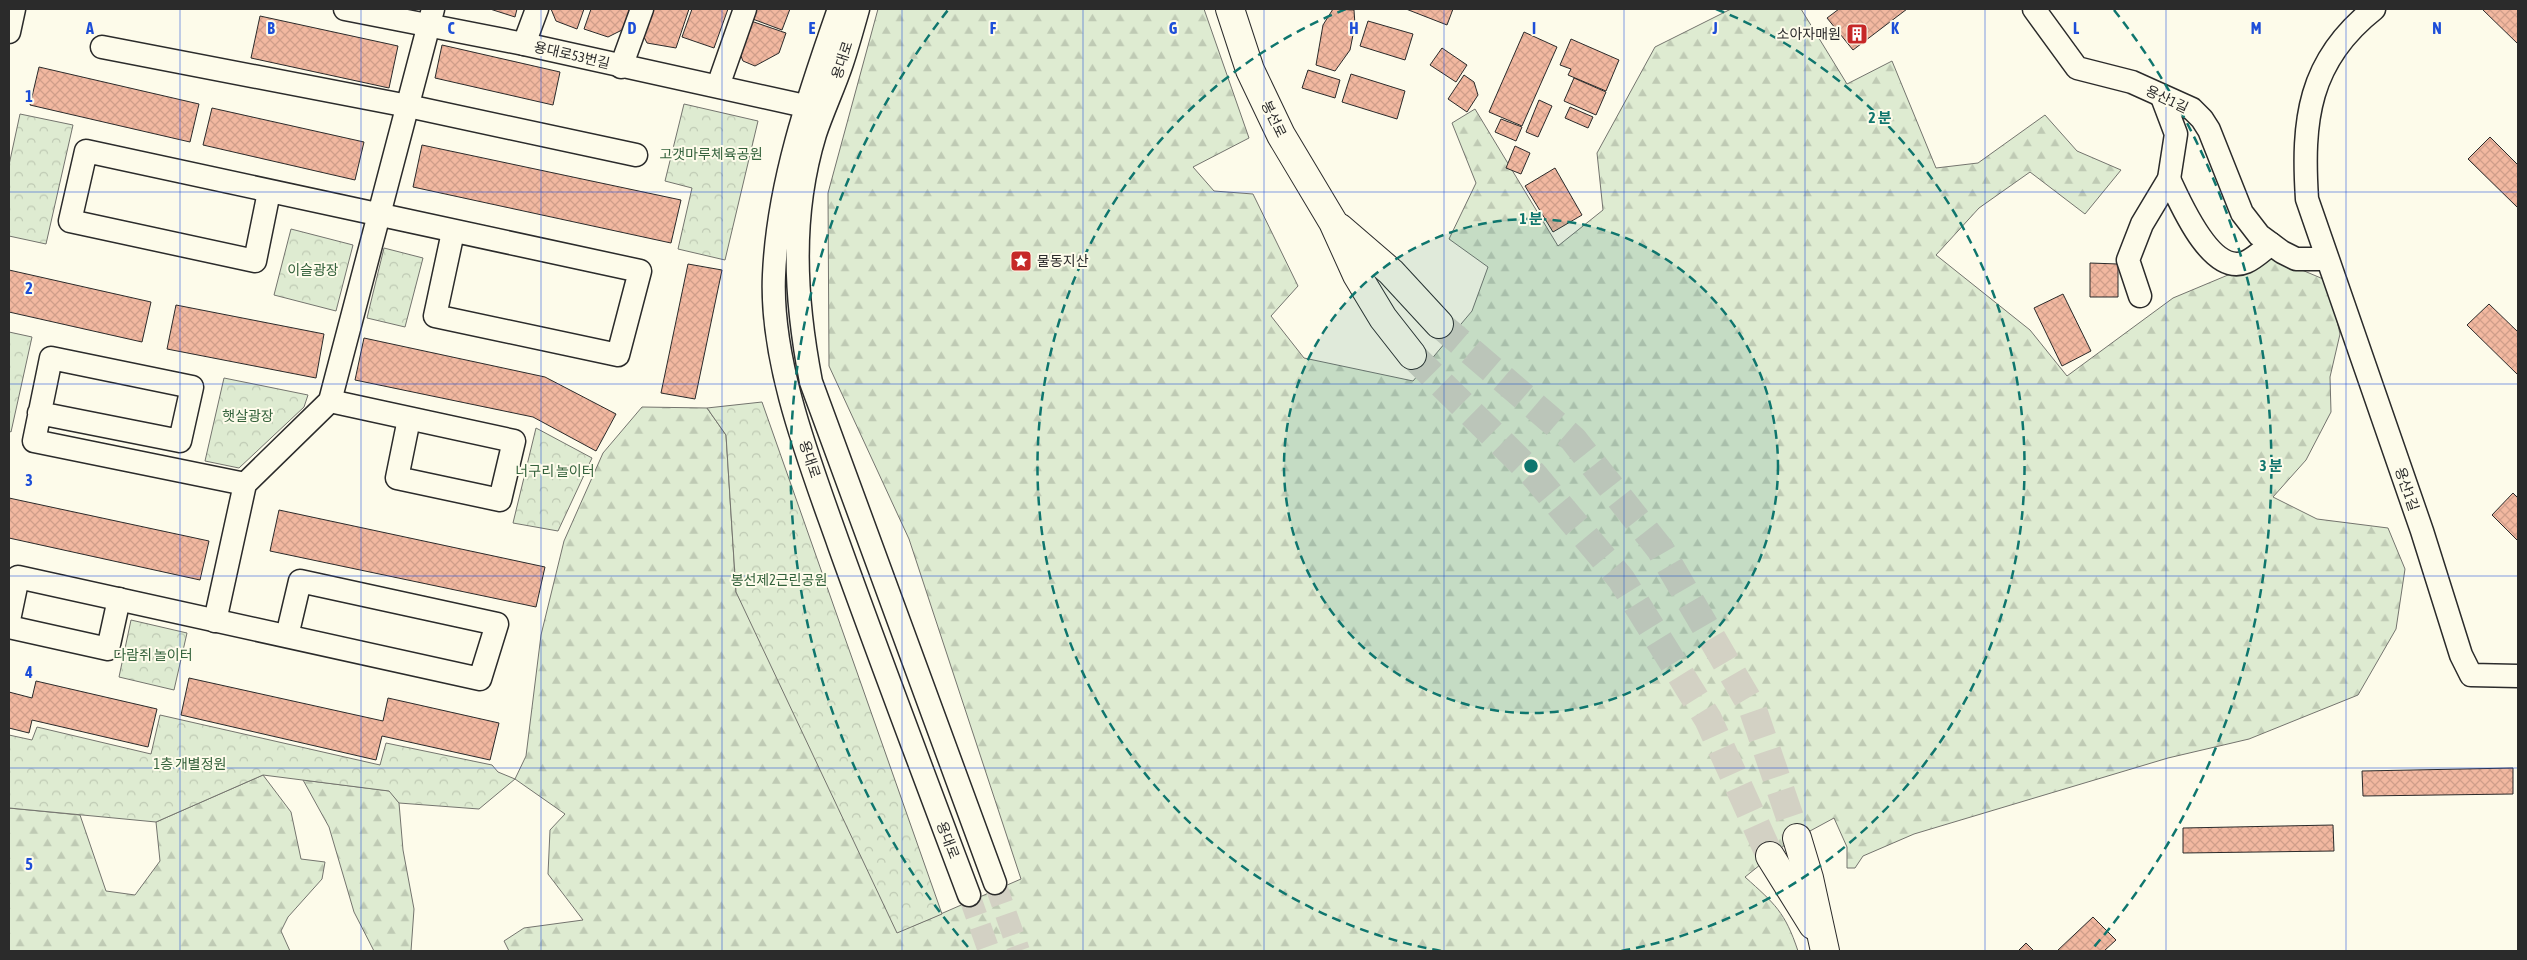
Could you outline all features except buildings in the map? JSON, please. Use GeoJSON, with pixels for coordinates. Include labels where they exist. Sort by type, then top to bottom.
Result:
{"type":"FeatureCollection","features":[{"type":"Feature","properties":{"kind":"main road","name":"봉선로"},"geometry":{"type":"LineString","coordinates":[[1230,9],[1250,70],[1281,135],[1333,222]]}},
{"type":"Feature","properties":{"kind":"main road"},"geometry":{"type":"LineString","coordinates":[[1333,222],[1391,272],[1439,324]]}},
{"type":"Feature","properties":{"kind":"main road"},"geometry":{"type":"LineString","coordinates":[[1333,222],[1357,275],[1382,318],[1412,354]]}},
{"type":"Feature","properties":{"kind":"main road"},"geometry":{"type":"LineString","coordinates":[[1797,838],[1809,878],[1822,944]]}},
{"type":"Feature","properties":{"kind":"main road"},"geometry":{"type":"LineString","coordinates":[[1770,856],[1822,944]]}},
{"type":"Feature","properties":{"kind":"street"},"geometry":{"type":"LineString","coordinates":[[9,32],[14,9]]}},
{"type":"Feature","properties":{"kind":"street","name":"용대로53번길"},"geometry":{"type":"LineString","coordinates":[[345,9],[430,18],[524,44],[806,106]]}},
{"type":"Feature","properties":{"kind":"street","name":"용대로53번길"},"geometry":{"type":"LineString","coordinates":[[524,44],[537,9]]}},
{"type":"Feature","properties":{"kind":"street","name":"용대로53번길"},"geometry":{"type":"LineString","coordinates":[[620,66],[642,9]]}},
{"type":"Feature","properties":{"kind":"street"},"geometry":{"type":"LineString","coordinates":[[718,86],[745,9]]}},
{"type":"Feature","properties":{"kind":"street","name":"용대로"},"geometry":{"type":"LineString","coordinates":[[839,9],[806,106],[780,219],[774,276],[778,336],[789,392],[809,461],[869,630],[969,895]]}},
{"type":"Feature","properties":{"kind":"street","name":"용대로"},"geometry":{"type":"LineString","coordinates":[[858,9],[842,63],[815,135],[799,210],[796,274],[801,331],[810,382],[996,883]]}},
{"type":"Feature","properties":{"kind":"street","name":"용산1길"},"geometry":{"type":"LineString","coordinates":[[2034,9],[2077,68],[2132,82],[2192,109],[2202,118],[2209,130],[2242,213],[2259,236],[2296,259],[2326,259]]}},
{"type":"Feature","properties":{"kind":"street","name":"용산1길"},"geometry":{"type":"LineString","coordinates":[[2374,9],[2354,27],[2324,67],[2311,97],[2304,153],[2308,199],[2326,259],[2346,307],[2461,655],[2471,675],[2518,676]]}},
{"type":"Feature","properties":{"kind":"street"},"geometry":{"type":"LineString","coordinates":[[215,621],[245,484],[330,401],[430,18]]}},
{"type":"Feature","properties":{"kind":"street"},"geometry":{"type":"LineString","coordinates":[[102,47],[408,106],[636,155]]}},
{"type":"Feature","properties":{"kind":"street"},"geometry":{"type":"LineString","coordinates":[[2140,296],[2128,260],[2142,224],[2169,179],[2176,134],[2162,97]]}},
{"type":"Feature","properties":{"kind":"street"},"geometry":{"type":"LineString","coordinates":[[269,192],[255,261],[70,221],[86,151],[378,216],[640,271],[618,354],[435,316],[453,232]]}},
{"type":"Feature","properties":{"kind":"street"},"geometry":{"type":"LineString","coordinates":[[2169,179],[2199,238],[2224,262],[2245,263],[2271,244]]}},
{"type":"Feature","properties":{"kind":"street"},"geometry":{"type":"LineString","coordinates":[[39,413],[180,441],[192,387],[51,358],[39,413],[34,441],[245,484]]}},
{"type":"Feature","properties":{"kind":"street"},"geometry":{"type":"LineString","coordinates":[[330,401],[410,418],[514,441],[500,500],[397,478],[410,418]]}},
{"type":"Feature","properties":{"kind":"street"},"geometry":{"type":"LineString","coordinates":[[9,620],[18,577],[480,679],[497,624],[300,581],[287,636]]}},
{"type":"Feature","properties":{"kind":"street"},"geometry":{"type":"LineString","coordinates":[[9,627],[108,649],[119,600]]}},
{"type":"Feature","properties":{"kind":"green space"},"geometry":{"type":"Polygon","coordinates":[[[878,9],[1204,9],[1249,138],[1193,167],[1214,191],[1253,194],[1298,286],[1271,316],[1304,358],[1413,381],[1472,311],[1488,267],[1449,239],[1476,183],[1452,123],[1475,109],[1558,246],[1603,210],[1597,153],[1655,47],[1731,9],[1801,9],[1847,84],[1892,61],[1936,168],[1978,163],[2045,115],[2077,151],[2121,170],[2085,214],[2030,172],[1979,208],[1936,255],[2030,330],[2067,376],[2173,298],[2271,257],[2328,281],[2340,334],[2330,377],[2331,412],[2306,460],[2273,497],[2317,519],[2388,528],[2405,569],[2396,629],[2358,695],[2249,739],[2168,758],[1914,834],[1863,856],[1855,868],[1847,868],[1847,847],[1834,818],[1786,844],[1745,877],[1778,910],[1788,927],[1798,951],[509,951],[504,941],[524,928],[583,920],[548,874],[550,830],[565,814],[515,779],[526,756],[541,635],[564,541],[603,453],[642,407],[707,408],[726,435],[736,592],[913,926],[1021,879],[909,539],[829,366],[828,193],[878,9]]]}},
{"type":"Feature","properties":{"kind":"green space","name":"고갯마루체육공원"},"geometry":{"type":"Polygon","coordinates":[[[684,104],[758,121],[725,260],[678,249],[692,188],[665,181],[684,104]]]}},
{"type":"Feature","properties":{"kind":"green space"},"geometry":{"type":"Polygon","coordinates":[[[20,114],[73,125],[46,244],[9,236],[9,165],[20,114]]]}},
{"type":"Feature","properties":{"kind":"green space","name":"이슬광장"},"geometry":{"type":"Polygon","coordinates":[[[291,229],[353,245],[336,311],[274,295],[291,229]]]}},
{"type":"Feature","properties":{"kind":"green space","name":"이슬광장"},"geometry":{"type":"Polygon","coordinates":[[[384,248],[423,258],[405,327],[367,318],[384,248]]]}},
{"type":"Feature","properties":{"kind":"green space"},"geometry":{"type":"Polygon","coordinates":[[[9,332],[32,337],[11,432],[9,431],[9,332]]]}},
{"type":"Feature","properties":{"kind":"green space","name":"햇살광장"},"geometry":{"type":"Polygon","coordinates":[[[224,378],[308,395],[304,407],[239,468],[205,461],[224,378]]]}},
{"type":"Feature","properties":{"kind":"green space","name":"봉선제2근린공원"},"geometry":{"type":"Polygon","coordinates":[[[762,402],[942,914],[897,933],[736,592],[726,435],[707,408],[762,402]]]}},
{"type":"Feature","properties":{"kind":"green space","name":"너구리 놀이터"},"geometry":{"type":"Polygon","coordinates":[[[536,428],[592,458],[558,531],[513,523],[536,428]]]}},
{"type":"Feature","properties":{"kind":"green space","name":"다람쥐 놀이터"},"geometry":{"type":"Polygon","coordinates":[[[131,620],[187,633],[174,690],[119,677],[131,620]]]}},
{"type":"Feature","properties":{"kind":"green space","name":"1층 개별정원"},"geometry":{"type":"Polygon","coordinates":[[[160,715],[380,765],[386,743],[492,765],[498,772],[515,779],[479,809],[399,803],[389,791],[263,775],[156,822],[9,808],[9,735],[32,740],[37,727],[151,754],[160,715]]]}},
{"type":"Feature","properties":{"kind":"green space"},"geometry":{"type":"Polygon","coordinates":[[[263,775],[291,812],[301,859],[325,862],[322,879],[288,917],[281,931],[290,951],[9,951],[9,808],[80,815],[106,891],[135,895],[160,861],[156,822],[263,775]]]}},
{"type":"Feature","properties":{"kind":"green space"},"geometry":{"type":"Polygon","coordinates":[[[303,780],[390,791],[399,803],[403,850],[414,909],[411,951],[374,951],[354,912],[329,827],[303,780]]]}},
{"type":"Feature","properties":{"kind":"tunnel"},"geometry":{"type":"LineString","coordinates":[[1439,324],[1573,439],[1660,549],[1752,707],[1797,838]]}},
{"type":"Feature","properties":{"kind":"tunnel"},"geometry":{"type":"LineString","coordinates":[[1412,355],[1533,474],[1621,579],[1708,719],[1770,856]]}},
{"type":"Feature","properties":{"kind":"tunnel"},"geometry":{"type":"LineString","coordinates":[[995,883],[1019,951]]}},
{"type":"Feature","properties":{"kind":"tunnel"},"geometry":{"type":"LineString","coordinates":[[969,895],[989,951]]}},
{"type":"Feature","properties":{"kind":"place","name":"소아자매원"},"geometry":{"type":"Point","coordinates":[1857,34]}},
{"type":"Feature","properties":{"kind":"place","name":"물동지산"},"geometry":{"type":"Point","coordinates":[1021,261]}}]}
